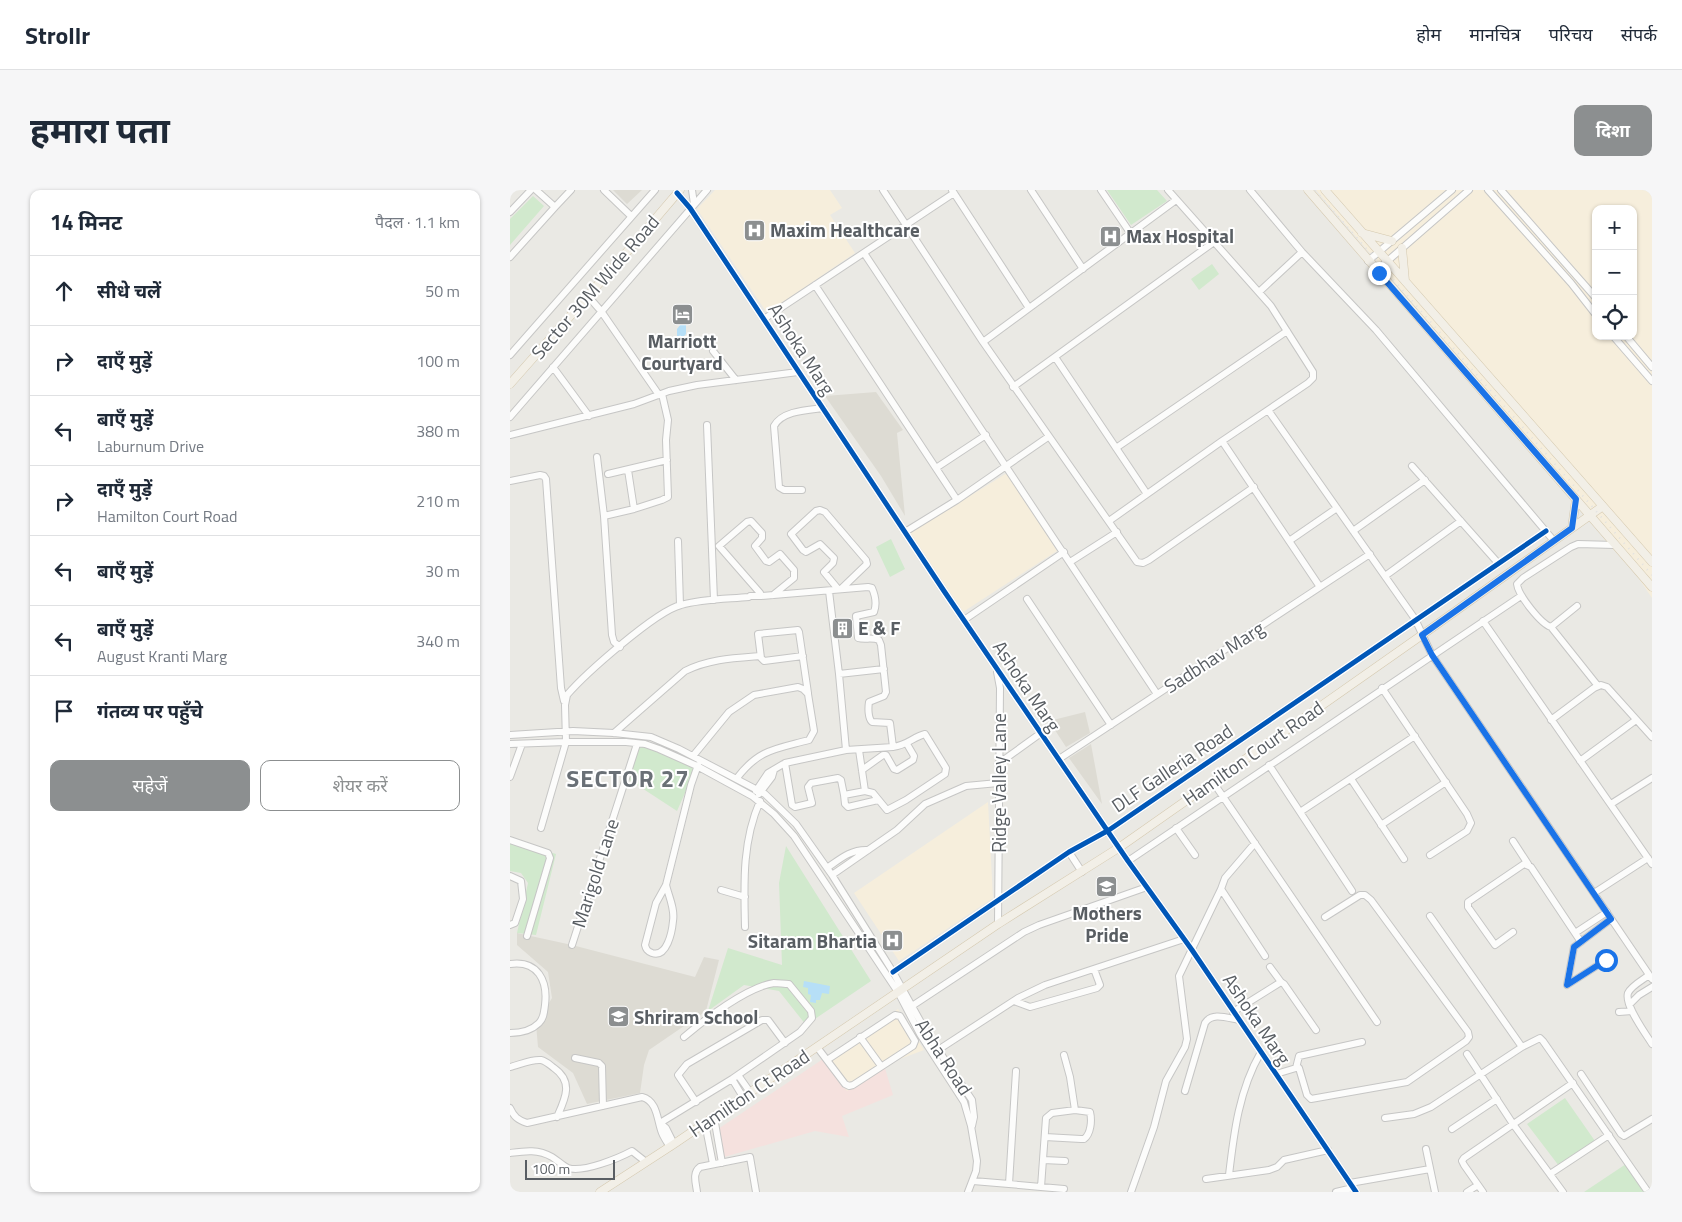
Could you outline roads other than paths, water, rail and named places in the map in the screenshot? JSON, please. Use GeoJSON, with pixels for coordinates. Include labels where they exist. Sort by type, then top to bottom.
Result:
{"type":"FeatureCollection","features":[{"type":"Feature","properties":{"kind":"main road"},"geometry":{"type":"LineString","coordinates":[[1308,190],[1376,271],[1652,587]]}},
{"type":"Feature","properties":{"kind":"main road"},"geometry":{"type":"LineString","coordinates":[[1325,190],[1652,562]]}},
{"type":"Feature","properties":{"kind":"main road","name":"Sector 30M Wide Road"},"geometry":{"type":"LineString","coordinates":[[510,384],[679,192]]}},
{"type":"Feature","properties":{"kind":"main road"},"geometry":{"type":"LineString","coordinates":[[1362,233],[1392,241]]}},
{"type":"Feature","properties":{"kind":"main road"},"geometry":{"type":"LineString","coordinates":[[1402,248],[1405,282]]}},
{"type":"Feature","properties":{"kind":"main road"},"geometry":{"type":"LineString","coordinates":[[1572,528],[1576,499]]}},
{"type":"Feature","properties":{"kind":"main road","name":"Hamilton Court Road"},"geometry":{"type":"LineString","coordinates":[[901,991],[998,924],[1120,847],[1603,506]]}},
{"type":"Feature","properties":{"kind":"main road","name":"Hamilton Ct Road"},"geometry":{"type":"LineString","coordinates":[[600,1192],[672,1146],[901,991]]}},
{"type":"Feature","properties":{"kind":"street"},"geometry":{"type":"LineString","coordinates":[[510,212],[530,190]]}},
{"type":"Feature","properties":{"kind":"street"},"geometry":{"type":"LineString","coordinates":[[536,190],[555,207]]}},
{"type":"Feature","properties":{"kind":"street"},"geometry":{"type":"LineString","coordinates":[[510,257],[571,190]]}},
{"type":"Feature","properties":{"kind":"street"},"geometry":{"type":"LineString","coordinates":[[604,190],[631,216]]}},
{"type":"Feature","properties":{"kind":"street"},"geometry":{"type":"LineString","coordinates":[[510,355],[655,190]]}},
{"type":"Feature","properties":{"kind":"street"},"geometry":{"type":"LineString","coordinates":[[692,190],[692,206]]}},
{"type":"Feature","properties":{"kind":"street"},"geometry":{"type":"LineString","coordinates":[[510,417],[707,190]]}},
{"type":"Feature","properties":{"kind":"street"},"geometry":{"type":"LineString","coordinates":[[883,190],[1013,387],[1137,562],[1143,563],[1149,560],[1254,488]]}},
{"type":"Feature","properties":{"kind":"street"},"geometry":{"type":"LineString","coordinates":[[1031,190],[1083,269]]}},
{"type":"Feature","properties":{"kind":"street"},"geometry":{"type":"LineString","coordinates":[[1101,190],[1131,234]]}},
{"type":"Feature","properties":{"kind":"street"},"geometry":{"type":"LineString","coordinates":[[1109,521],[1313,378],[1313,372],[1259,292],[1168,190]]}},
{"type":"Feature","properties":{"kind":"street"},"geometry":{"type":"LineString","coordinates":[[1250,190],[1302,252],[1376,330],[1554,541]]}},
{"type":"Feature","properties":{"kind":"street"},"geometry":{"type":"LineString","coordinates":[[1368,261],[1452,190]]}},
{"type":"Feature","properties":{"kind":"street"},"geometry":{"type":"LineString","coordinates":[[1376,271],[1469,190]]}},
{"type":"Feature","properties":{"kind":"street"},"geometry":{"type":"LineString","coordinates":[[1488,190],[1592,309]]}},
{"type":"Feature","properties":{"kind":"street"},"geometry":{"type":"LineString","coordinates":[[1501,190],[1594,295]]}},
{"type":"Feature","properties":{"kind":"street","name":"Ashoka Marg"},"geometry":{"type":"LineString","coordinates":[[679,192],[692,206],[798,372],[995,666],[1109,830],[1128,861],[1192,950],[1353,1188]]}},
{"type":"Feature","properties":{"kind":"street"},"geometry":{"type":"LineString","coordinates":[[764,319],[907,225],[953,192],[1030,308]]}},
{"type":"Feature","properties":{"kind":"street"},"geometry":{"type":"LineString","coordinates":[[983,342],[1176,200]]}},
{"type":"Feature","properties":{"kind":"street"},"geometry":{"type":"LineString","coordinates":[[1013,387],[1214,242]]}},
{"type":"Feature","properties":{"kind":"street"},"geometry":{"type":"LineString","coordinates":[[1259,292],[1302,252]]}},
{"type":"Feature","properties":{"kind":"street"},"geometry":{"type":"LineString","coordinates":[[864,253],[1157,694]]}},
{"type":"Feature","properties":{"kind":"street"},"geometry":{"type":"LineString","coordinates":[[815,285],[957,500]]}},
{"type":"Feature","properties":{"kind":"street"},"geometry":{"type":"LineString","coordinates":[[587,295],[601,311],[661,394],[668,420],[666,440],[668,497],[634,509],[604,516]]}},
{"type":"Feature","properties":{"kind":"street"},"geometry":{"type":"LineString","coordinates":[[1116,448],[1287,331]]}},
{"type":"Feature","properties":{"kind":"street"},"geometry":{"type":"LineString","coordinates":[[1616,340],[1652,381]]}},
{"type":"Feature","properties":{"kind":"street"},"geometry":{"type":"LineString","coordinates":[[1629,340],[1652,367]]}},
{"type":"Feature","properties":{"kind":"street"},"geometry":{"type":"LineString","coordinates":[[714,351],[736,380]]}},
{"type":"Feature","properties":{"kind":"street"},"geometry":{"type":"LineString","coordinates":[[1055,357],[1147,494]]}},
{"type":"Feature","properties":{"kind":"street"},"geometry":{"type":"LineString","coordinates":[[553,367],[589,416]]}},
{"type":"Feature","properties":{"kind":"street"},"geometry":{"type":"LineString","coordinates":[[510,435],[589,416],[634,404],[661,394],[697,386],[798,372]]}},
{"type":"Feature","properties":{"kind":"street"},"geometry":{"type":"LineString","coordinates":[[802,490],[784,490],[779,487],[774,426],[777,420],[783,416],[822,408]]}},
{"type":"Feature","properties":{"kind":"street"},"geometry":{"type":"LineString","coordinates":[[1268,410],[1415,619],[1432,655],[1651,977],[1634,986],[1628,994],[1631,1008],[1652,1044]]}},
{"type":"Feature","properties":{"kind":"street"},"geometry":{"type":"LineString","coordinates":[[707,425],[714,600]]}},
{"type":"Feature","properties":{"kind":"street"},"geometry":{"type":"LineString","coordinates":[[936,468],[986,435]]}},
{"type":"Feature","properties":{"kind":"street"},"geometry":{"type":"LineString","coordinates":[[905,532],[957,500],[1048,437]]}},
{"type":"Feature","properties":{"kind":"street"},"geometry":{"type":"LineString","coordinates":[[1222,441],[1320,587]]}},
{"type":"Feature","properties":{"kind":"street"},"geometry":{"type":"LineString","coordinates":[[597,457],[604,516],[612,635],[614,642],[620,647]]}},
{"type":"Feature","properties":{"kind":"street"},"geometry":{"type":"LineString","coordinates":[[608,474],[667,460]]}},
{"type":"Feature","properties":{"kind":"street"},"geometry":{"type":"LineString","coordinates":[[1412,466],[1498,563]]}},
{"type":"Feature","properties":{"kind":"street"},"geometry":{"type":"LineString","coordinates":[[628,470],[634,509]]}},
{"type":"Feature","properties":{"kind":"street"},"geometry":{"type":"LineString","coordinates":[[510,481],[540,475],[546,479],[566,742],[541,828]]}},
{"type":"Feature","properties":{"kind":"street"},"geometry":{"type":"LineString","coordinates":[[1353,530],[1425,480]]}},
{"type":"Feature","properties":{"kind":"street"},"geometry":{"type":"LineString","coordinates":[[1289,541],[1338,508]]}},
{"type":"Feature","properties":{"kind":"street"},"geometry":{"type":"LineString","coordinates":[[816,511],[825,512],[868,564],[839,589],[824,572],[835,561],[834,558],[820,544],[806,552],[791,534],[816,511]]}},
{"type":"Feature","properties":{"kind":"street"},"geometry":{"type":"LineString","coordinates":[[761,596],[718,546],[747,522],[751,521],[762,533],[762,538],[755,546],[766,561],[769,562],[780,554],[794,570],[794,578],[773,595]]}},
{"type":"Feature","properties":{"kind":"street"},"geometry":{"type":"LineString","coordinates":[[1385,576],[1461,521]]}},
{"type":"Feature","properties":{"kind":"street","name":"DLF Galleria Road"},"geometry":{"type":"LineString","coordinates":[[893,972],[1069,852],[1109,830],[1546,531]]}},
{"type":"Feature","properties":{"kind":"street"},"geometry":{"type":"LineString","coordinates":[[1070,562],[1117,532]]}},
{"type":"Feature","properties":{"kind":"street"},"geometry":{"type":"LineString","coordinates":[[678,541],[680,605]]}},
{"type":"Feature","properties":{"kind":"street"},"geometry":{"type":"LineString","coordinates":[[1598,686],[1551,627],[1546,626],[1521,596],[1517,589],[1517,584],[1520,580],[1571,547],[1587,544],[1615,545]]}},
{"type":"Feature","properties":{"kind":"street"},"geometry":{"type":"LineString","coordinates":[[964,620],[1064,552]]}},
{"type":"Feature","properties":{"kind":"street","name":"Sadbhav Marg"},"geometry":{"type":"LineString","coordinates":[[1059,759],[1370,554]]}},
{"type":"Feature","properties":{"kind":"street"},"geometry":{"type":"LineString","coordinates":[[564,705],[567,695],[572,689],[620,647],[662,614],[680,605],[714,600],[750,597],[750,599],[754,599],[761,596],[868,587],[872,588],[876,607],[874,612],[856,616],[856,634],[858,638],[874,638],[879,640],[881,645],[886,692],[884,696],[869,702],[868,706],[872,722],[890,723],[893,747]]}},
{"type":"Feature","properties":{"kind":"street"},"geometry":{"type":"LineString","coordinates":[[829,591],[846,750]]}},
{"type":"Feature","properties":{"kind":"street"},"geometry":{"type":"LineString","coordinates":[[1128,861],[1521,596]]}},
{"type":"Feature","properties":{"kind":"street"},"geometry":{"type":"LineString","coordinates":[[1027,599],[1111,725]]}},
{"type":"Feature","properties":{"kind":"street"},"geometry":{"type":"LineString","coordinates":[[1551,627],[1577,606]]}},
{"type":"Feature","properties":{"kind":"street"},"geometry":{"type":"LineString","coordinates":[[1483,621],[1650,861],[1594,893]]}},
{"type":"Feature","properties":{"kind":"street"},"geometry":{"type":"LineString","coordinates":[[737,778],[748,764],[765,752],[809,740],[814,732],[798,630],[759,634],[760,656],[764,661],[802,656]]}},
{"type":"Feature","properties":{"kind":"street"},"geometry":{"type":"LineString","coordinates":[[614,733],[685,672],[698,664],[712,660],[760,656]]}},
{"type":"Feature","properties":{"kind":"street","name":"Ridge Valley Lane"},"geometry":{"type":"LineString","coordinates":[[995,666],[999,676],[1000,688],[998,924]]}},
{"type":"Feature","properties":{"kind":"street"},"geometry":{"type":"LineString","coordinates":[[839,674],[884,669]]}},
{"type":"Feature","properties":{"kind":"street"},"geometry":{"type":"LineString","coordinates":[[1552,720],[1601,685],[1607,687],[1652,737]]}},
{"type":"Feature","properties":{"kind":"street"},"geometry":{"type":"LineString","coordinates":[[693,756],[729,712],[754,695],[798,687],[808,694]]}},
{"type":"Feature","properties":{"kind":"street"},"geometry":{"type":"LineString","coordinates":[[1382,688],[1446,782],[1471,823],[1467,830],[1430,855]]}},
{"type":"Feature","properties":{"kind":"street"},"geometry":{"type":"LineString","coordinates":[[1580,761],[1636,720]]}},
{"type":"Feature","properties":{"kind":"street"},"geometry":{"type":"LineString","coordinates":[[510,735],[566,731],[651,737],[693,756],[698,763],[756,798],[794,836],[901,991]]}},
{"type":"Feature","properties":{"kind":"street"},"geometry":{"type":"LineString","coordinates":[[998,764],[1041,733]]}},
{"type":"Feature","properties":{"kind":"street"},"geometry":{"type":"LineString","coordinates":[[745,927],[746,848],[756,798],[768,773],[784,763],[846,750],[893,747],[907,744],[925,734],[946,768],[945,774],[887,810],[871,792],[865,791],[844,795]]}},
{"type":"Feature","properties":{"kind":"street"},"geometry":{"type":"LineString","coordinates":[[1300,812],[1415,736]]}},
{"type":"Feature","properties":{"kind":"street"},"geometry":{"type":"LineString","coordinates":[[510,744],[566,742],[626,742],[645,744],[737,778],[759,790],[778,805],[796,824],[832,875],[893,972],[901,991]]}},
{"type":"Feature","properties":{"kind":"street"},"geometry":{"type":"LineString","coordinates":[[510,777],[522,744]]}},
{"type":"Feature","properties":{"kind":"street","name":"Marigold Lane"},"geometry":{"type":"LineString","coordinates":[[572,945],[637,744]]}},
{"type":"Feature","properties":{"kind":"street"},"geometry":{"type":"LineString","coordinates":[[862,770],[883,755],[886,755],[892,767],[897,770],[913,760],[914,756],[907,744]]}},
{"type":"Feature","properties":{"kind":"street"},"geometry":{"type":"LineString","coordinates":[[859,750],[865,791]]}},
{"type":"Feature","properties":{"kind":"street"},"geometry":{"type":"LineString","coordinates":[[666,886],[674,913],[673,922],[665,949],[661,953],[656,954],[649,952],[644,944],[656,903],[666,886],[698,763]]}},
{"type":"Feature","properties":{"kind":"street"},"geometry":{"type":"LineString","coordinates":[[784,763],[793,806],[812,803],[808,787],[811,784],[840,778],[845,804],[848,806],[878,800]]}},
{"type":"Feature","properties":{"kind":"street"},"geometry":{"type":"LineString","coordinates":[[1269,765],[1352,890]]}},
{"type":"Feature","properties":{"kind":"street"},"geometry":{"type":"LineString","coordinates":[[1611,804],[1652,778]]}},
{"type":"Feature","properties":{"kind":"street"},"geometry":{"type":"LineString","coordinates":[[1351,779],[1404,859]]}},
{"type":"Feature","properties":{"kind":"street"},"geometry":{"type":"LineString","coordinates":[[1213,782],[1377,1022]]}},
{"type":"Feature","properties":{"kind":"street"},"geometry":{"type":"LineString","coordinates":[[1381,825],[1446,782]]}},
{"type":"Feature","properties":{"kind":"street"},"geometry":{"type":"LineString","coordinates":[[832,875],[897,830],[925,804],[937,797],[974,784],[998,783]]}},
{"type":"Feature","properties":{"kind":"street"},"geometry":{"type":"LineString","coordinates":[[1176,828],[1194,855]]}},
{"type":"Feature","properties":{"kind":"street"},"geometry":{"type":"LineString","coordinates":[[510,840],[548,853],[550,858],[527,936]]}},
{"type":"Feature","properties":{"kind":"street"},"geometry":{"type":"LineString","coordinates":[[1513,840],[1581,942]]}},
{"type":"Feature","properties":{"kind":"street"},"geometry":{"type":"LineString","coordinates":[[1131,1192],[1154,1128],[1166,1081],[1185,1047],[1187,1039],[1179,976],[1225,878],[1254,843]]}},
{"type":"Feature","properties":{"kind":"street"},"geometry":{"type":"LineString","coordinates":[[827,868],[850,852],[868,850]]}},
{"type":"Feature","properties":{"kind":"street"},"geometry":{"type":"LineString","coordinates":[[1069,852],[1082,872]]}},
{"type":"Feature","properties":{"kind":"street"},"geometry":{"type":"LineString","coordinates":[[1513,932],[1495,944],[1468,907],[1468,902],[1520,865],[1528,864]]}},
{"type":"Feature","properties":{"kind":"street"},"geometry":{"type":"LineString","coordinates":[[510,876],[521,881],[523,899],[515,923],[510,925]]}},
{"type":"Feature","properties":{"kind":"street"},"geometry":{"type":"LineString","coordinates":[[912,1006],[1024,932],[1147,887]]}},
{"type":"Feature","properties":{"kind":"street"},"geometry":{"type":"LineString","coordinates":[[1221,889],[1264,956]]}},
{"type":"Feature","properties":{"kind":"street"},"geometry":{"type":"LineString","coordinates":[[722,890],[745,897]]}},
{"type":"Feature","properties":{"kind":"street"},"geometry":{"type":"LineString","coordinates":[[1276,1074],[1296,1068],[1301,1071],[1307,1095],[1311,1099],[1398,1085],[1414,1079],[1469,1037],[1468,1032],[1372,900],[1365,895],[1360,895],[1326,917]]}},
{"type":"Feature","properties":{"kind":"street"},"geometry":{"type":"LineString","coordinates":[[1575,933],[1607,912]]}},
{"type":"Feature","properties":{"kind":"street"},"geometry":{"type":"LineString","coordinates":[[1430,916],[1522,1047]]}},
{"type":"Feature","properties":{"kind":"street"},"geometry":{"type":"LineString","coordinates":[[1606,960],[1567,985],[1574,947],[1611,919]]}},
{"type":"Feature","properties":{"kind":"street"},"geometry":{"type":"LineString","coordinates":[[938,1050],[1014,1001],[1044,985],[1184,939]]}},
{"type":"Feature","properties":{"kind":"street"},"geometry":{"type":"LineString","coordinates":[[510,964],[529,965],[539,973],[545,982],[546,1000],[543,1017],[539,1023],[531,1029],[510,1033]]}},
{"type":"Feature","properties":{"kind":"street"},"geometry":{"type":"LineString","coordinates":[[1270,966],[1316,1030]]}},
{"type":"Feature","properties":{"kind":"street"},"geometry":{"type":"LineString","coordinates":[[1014,1001],[1030,1007],[1097,988],[1100,985],[1094,969]]}},
{"type":"Feature","properties":{"kind":"street"},"geometry":{"type":"LineString","coordinates":[[1233,1012],[1281,982]]}},
{"type":"Feature","properties":{"kind":"street"},"geometry":{"type":"LineString","coordinates":[[660,1123],[732,1079],[800,1032],[812,1018],[811,1011],[789,984],[773,983],[751,991],[703,1022],[684,1037]]}},
{"type":"Feature","properties":{"kind":"street"},"geometry":{"type":"LineString","coordinates":[[1631,1008],[1632,1000],[1652,987]]}},
{"type":"Feature","properties":{"kind":"street","name":"Abha Road"},"geometry":{"type":"LineString","coordinates":[[901,991],[972,1100],[974,1118],[971,1126]]}},
{"type":"Feature","properties":{"kind":"street","name":"Abha Road"},"geometry":{"type":"LineString","coordinates":[[901,991],[920,1034],[964,1102],[971,1126],[977,1160],[976,1172],[968,1192]]}},
{"type":"Feature","properties":{"kind":"street"},"geometry":{"type":"LineString","coordinates":[[1619,1012],[1631,1008]]}},
{"type":"Feature","properties":{"kind":"street"},"geometry":{"type":"LineString","coordinates":[[817,1047],[845,1084],[849,1086],[854,1085],[913,1046],[914,1041],[897,1014],[827,1060]]}},
{"type":"Feature","properties":{"kind":"street"},"geometry":{"type":"LineString","coordinates":[[1185,1091],[1208,1018],[1213,1016],[1239,1020]]}},
{"type":"Feature","properties":{"kind":"street"},"geometry":{"type":"LineString","coordinates":[[696,1102],[678,1075],[687,1064],[762,1020],[768,1020],[785,1042]]}},
{"type":"Feature","properties":{"kind":"street"},"geometry":{"type":"LineString","coordinates":[[913,1038],[920,1034]]}},
{"type":"Feature","properties":{"kind":"street"},"geometry":{"type":"LineString","coordinates":[[860,1037],[881,1066]]}},
{"type":"Feature","properties":{"kind":"street"},"geometry":{"type":"LineString","coordinates":[[1385,1118],[1424,1111],[1522,1047],[1540,1038],[1648,1192]]}},
{"type":"Feature","properties":{"kind":"street"},"geometry":{"type":"LineString","coordinates":[[1296,1068],[1299,1056],[1362,1042]]}},
{"type":"Feature","properties":{"kind":"street"},"geometry":{"type":"LineString","coordinates":[[1229,1176],[1237,1114],[1244,1089],[1261,1052]]}},
{"type":"Feature","properties":{"kind":"street"},"geometry":{"type":"LineString","coordinates":[[1467,1054],[1513,1124],[1563,1192]]}},
{"type":"Feature","properties":{"kind":"street"},"geometry":{"type":"LineString","coordinates":[[1064,1055],[1070,1077],[1075,1110]]}},
{"type":"Feature","properties":{"kind":"street"},"geometry":{"type":"LineString","coordinates":[[574,1058],[599,1063],[602,1066],[603,1106]]}},
{"type":"Feature","properties":{"kind":"street"},"geometry":{"type":"LineString","coordinates":[[510,1067],[540,1060],[545,1061],[556,1069],[564,1080],[567,1093],[556,1116]]}},
{"type":"Feature","properties":{"kind":"street"},"geometry":{"type":"LineString","coordinates":[[1008,1184],[1016,1071]]}},
{"type":"Feature","properties":{"kind":"street"},"geometry":{"type":"LineString","coordinates":[[738,1074],[747,1095]]}},
{"type":"Feature","properties":{"kind":"street"},"geometry":{"type":"LineString","coordinates":[[1581,1074],[1624,1136],[1652,1119]]}},
{"type":"Feature","properties":{"kind":"street"},"geometry":{"type":"LineString","coordinates":[[732,1079],[747,1095]]}},
{"type":"Feature","properties":{"kind":"street"},"geometry":{"type":"LineString","coordinates":[[1483,1192],[1462,1161],[1573,1083]]}},
{"type":"Feature","properties":{"kind":"street"},"geometry":{"type":"LineString","coordinates":[[510,1108],[513,1115],[527,1123],[642,1097],[647,1098],[652,1103],[661,1131],[672,1146]]}},
{"type":"Feature","properties":{"kind":"street"},"geometry":{"type":"LineString","coordinates":[[1452,1129],[1497,1099]]}},
{"type":"Feature","properties":{"kind":"street"},"geometry":{"type":"LineString","coordinates":[[1041,1186],[1046,1118],[1048,1115],[1075,1110],[1090,1112],[1089,1134],[1087,1137],[1081,1140],[1045,1137]]}},
{"type":"Feature","properties":{"kind":"street"},"geometry":{"type":"LineString","coordinates":[[714,1117],[722,1163]]}},
{"type":"Feature","properties":{"kind":"street"},"geometry":{"type":"LineString","coordinates":[[705,1123],[713,1164]]}},
{"type":"Feature","properties":{"kind":"street"},"geometry":{"type":"LineString","coordinates":[[1550,1174],[1609,1135]]}},
{"type":"Feature","properties":{"kind":"street"},"geometry":{"type":"LineString","coordinates":[[1426,1149],[1435,1192]]}},
{"type":"Feature","properties":{"kind":"street"},"geometry":{"type":"LineString","coordinates":[[510,1153],[537,1150],[552,1156],[569,1169],[585,1168],[613,1161],[632,1151],[646,1162]]}},
{"type":"Feature","properties":{"kind":"street"},"geometry":{"type":"LineString","coordinates":[[1206,1179],[1269,1170],[1277,1167],[1284,1160],[1328,1150]]}},
{"type":"Feature","properties":{"kind":"street"},"geometry":{"type":"LineString","coordinates":[[697,1192],[694,1175],[700,1167],[750,1157],[756,1192]]}},
{"type":"Feature","properties":{"kind":"street"},"geometry":{"type":"LineString","coordinates":[[1043,1160],[1065,1160]]}},
{"type":"Feature","properties":{"kind":"street"},"geometry":{"type":"LineString","coordinates":[[1336,1192],[1430,1169]]}},
{"type":"Feature","properties":{"kind":"street"},"geometry":{"type":"LineString","coordinates":[[973,1182],[1064,1189]]}},
{"type":"Feature","properties":{"kind":"street"},"geometry":{"type":"LineString","coordinates":[[1467,1192],[1478,1185]]}},
{"type":"Feature","properties":{"kind":"water"},"geometry":{"type":"Polygon","coordinates":[[[681,324],[686,325],[686,334],[681,339],[677,337],[677,329],[681,324]]]}},
{"type":"Feature","properties":{"kind":"water"},"geometry":{"type":"Polygon","coordinates":[[[804,981],[830,986],[829,994],[822,993],[820,1000],[816,1000],[816,1003],[810,1002],[811,995],[808,994],[808,988],[803,987],[804,981]]]}},
{"type":"Feature","properties":{"kind":"railway"},"geometry":{"type":"LineString","coordinates":[[1315,190],[1652,575]]}},
{"type":"Feature","properties":{"kind":"place","name":"Maxim Healthcare"},"geometry":{"type":"Point","coordinates":[754,230]}},
{"type":"Feature","properties":{"kind":"place","name":"Max Hospital"},"geometry":{"type":"Point","coordinates":[1110,236]}},
{"type":"Feature","properties":{"kind":"place","name":"Marriott Courtyard"},"geometry":{"type":"Point","coordinates":[682,315]}},
{"type":"Feature","properties":{"kind":"place","name":"E & F"},"geometry":{"type":"Point","coordinates":[842,628]}},
{"type":"Feature","properties":{"kind":"place","name":"Mothers Pride"},"geometry":{"type":"Point","coordinates":[1107,887]}},
{"type":"Feature","properties":{"kind":"place","name":"Sitaram Bhartia"},"geometry":{"type":"Point","coordinates":[893,941]}},
{"type":"Feature","properties":{"kind":"place","name":"Shriram School"},"geometry":{"type":"Point","coordinates":[618,1017]}},
{"type":"Feature","properties":{"kind":"district","name":"SECTOR 27"},"geometry":{"type":"Point","coordinates":[628,779]}}]}
